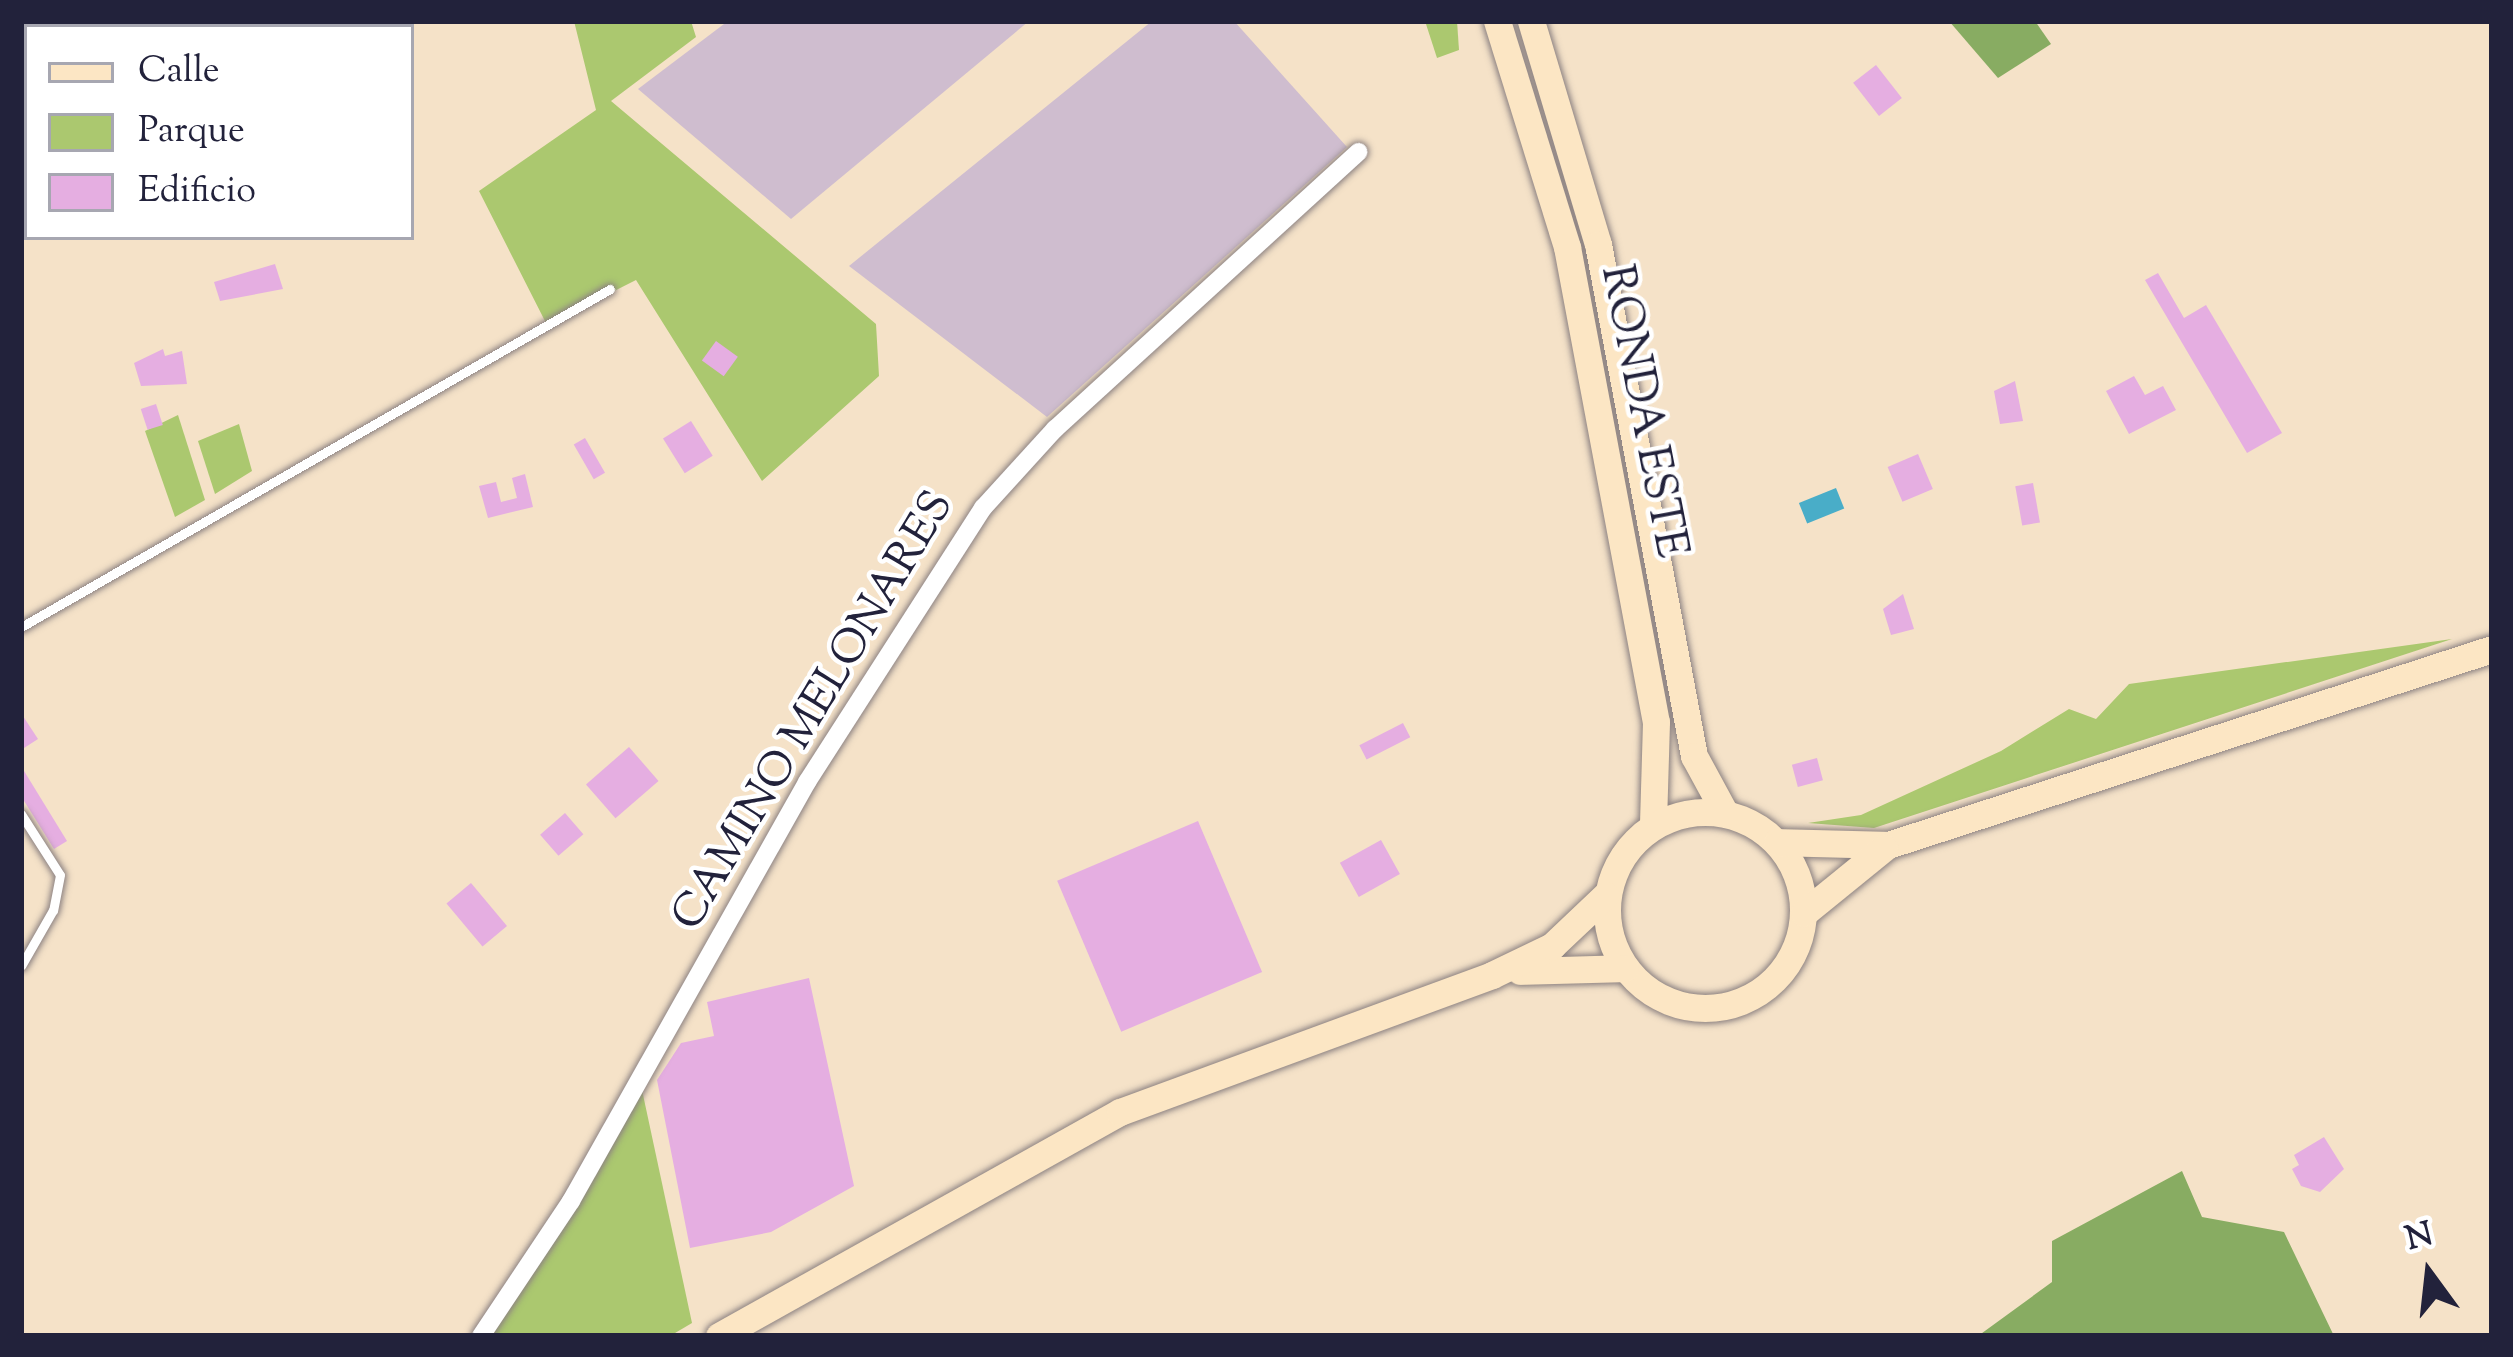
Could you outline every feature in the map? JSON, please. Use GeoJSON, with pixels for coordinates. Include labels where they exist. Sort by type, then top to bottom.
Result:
{"type":"FeatureCollection","features":[{"type":"Feature","properties":{"kind":"main road","name":"RONDA ESTE"},"geometry":{"type":"LineString","coordinates":[[1497,21],[1567,247],[1656,722],[1653,825]]}},
{"type":"Feature","properties":{"kind":"main road","name":"RONDA ESTE"},"geometry":{"type":"LineString","coordinates":[[1531,21],[1598,244],[1694,756],[1725,813]]}},
{"type":"Feature","properties":{"kind":"main road"},"geometry":{"type":"LineString","coordinates":[[718,1336],[1120,1112],[1247,1059],[1492,975],[1552,946],[1606,895],[1623,856],[1653,825],[1688,812],[1725,813],[1777,842],[1888,845],[2492,649]]}},
{"type":"Feature","properties":{"kind":"main road"},"geometry":{"type":"LineString","coordinates":[[1606,895],[1609,934],[1625,968],[1667,1001],[1720,1007],[1778,974],[1799,940],[1804,913],[1801,887],[1777,842]]}},
{"type":"Feature","properties":{"kind":"main road"},"geometry":{"type":"LineString","coordinates":[[1804,913],[1888,845]]}},
{"type":"Feature","properties":{"kind":"main road"},"geometry":{"type":"LineString","coordinates":[[1492,975],[1564,964],[1625,968]]}},
{"type":"Feature","properties":{"kind":"street","name":"CAMINO MELONARES"},"geometry":{"type":"LineString","coordinates":[[481,1336],[571,1202],[807,782],[983,508],[1055,428],[1358,152]]}},
{"type":"Feature","properties":{"kind":"lane"},"geometry":{"type":"LineString","coordinates":[[21,627],[610,289]]}},
{"type":"Feature","properties":{"kind":"lane"},"geometry":{"type":"LineString","coordinates":[[21,814],[60,874],[53,910],[21,967]]}},
{"type":"Feature","properties":{"kind":"shaded area"},"geometry":{"type":"Polygon","coordinates":[[[728,21],[1029,21],[791,219],[638,89],[728,21]]]}},
{"type":"Feature","properties":{"kind":"shaded area"},"geometry":{"type":"Polygon","coordinates":[[[1152,21],[1234,21],[1347,147],[1047,417],[849,266],[1152,21]]]}},
{"type":"Feature","properties":{"kind":"green space"},"geometry":{"type":"Polygon","coordinates":[[[574,21],[691,21],[696,37],[611,101],[876,324],[879,376],[762,481],[636,280],[547,325],[479,191],[596,110],[574,21]]]}},
{"type":"Feature","properties":{"kind":"green space"},"geometry":{"type":"Polygon","coordinates":[[[1425,21],[1457,21],[1459,50],[1437,58],[1425,21]]]}},
{"type":"Feature","properties":{"kind":"green space"},"geometry":{"type":"Polygon","coordinates":[[[1949,21],[2035,21],[2051,44],[1998,78],[1949,21]]]}},
{"type":"Feature","properties":{"kind":"green space"},"geometry":{"type":"Polygon","coordinates":[[[178,415],[205,500],[175,517],[145,431],[178,415]]]}},
{"type":"Feature","properties":{"kind":"green space"},"geometry":{"type":"Polygon","coordinates":[[[239,424],[252,471],[215,494],[198,441],[239,424]]]}},
{"type":"Feature","properties":{"kind":"green space"},"geometry":{"type":"Polygon","coordinates":[[[2452,639],[1874,828],[1808,823],[1861,815],[2001,751],[2069,709],[2096,719],[2129,684],[2452,639]]]}},
{"type":"Feature","properties":{"kind":"green space"},"geometry":{"type":"Polygon","coordinates":[[[642,1090],[692,1323],[670,1336],[489,1336],[642,1090]]]}},
{"type":"Feature","properties":{"kind":"green space"},"geometry":{"type":"Polygon","coordinates":[[[2182,1171],[2202,1217],[2284,1232],[2334,1336],[1978,1336],[2052,1282],[2052,1241],[2182,1171]]]}},
{"type":"Feature","properties":{"kind":"water"},"geometry":{"type":"Polygon","coordinates":[[[1836,488],[1844,508],[1807,523],[1799,503],[1836,488]]]}},
{"type":"Feature","properties":{"kind":"building"},"geometry":{"type":"Polygon","coordinates":[[[1876,65],[1902,98],[1879,116],[1853,83],[1876,65]]]}},
{"type":"Feature","properties":{"kind":"building"},"geometry":{"type":"Polygon","coordinates":[[[275,264],[283,289],[220,301],[214,282],[275,264]]]}},
{"type":"Feature","properties":{"kind":"building"},"geometry":{"type":"Polygon","coordinates":[[[2158,273],[2184,318],[2206,305],[2282,433],[2247,453],[2145,280],[2158,273]]]}},
{"type":"Feature","properties":{"kind":"building"},"geometry":{"type":"Polygon","coordinates":[[[716,341],[738,357],[724,376],[702,360],[716,341]]]}},
{"type":"Feature","properties":{"kind":"building"},"geometry":{"type":"Polygon","coordinates":[[[163,349],[165,356],[182,351],[187,384],[141,386],[134,363],[163,349]]]}},
{"type":"Feature","properties":{"kind":"building"},"geometry":{"type":"Polygon","coordinates":[[[2134,376],[2145,395],[2163,386],[2176,410],[2129,434],[2106,391],[2134,376]]]}},
{"type":"Feature","properties":{"kind":"building"},"geometry":{"type":"Polygon","coordinates":[[[2015,381],[2023,421],[2000,424],[1994,391],[2015,381]]]}},
{"type":"Feature","properties":{"kind":"building"},"geometry":{"type":"Polygon","coordinates":[[[156,404],[163,425],[148,430],[141,409],[156,404]]]}},
{"type":"Feature","properties":{"kind":"building"},"geometry":{"type":"Polygon","coordinates":[[[691,421],[713,456],[685,473],[663,438],[691,421]]]}},
{"type":"Feature","properties":{"kind":"building"},"geometry":{"type":"Polygon","coordinates":[[[585,438],[605,473],[594,479],[574,444],[585,438]]]}},
{"type":"Feature","properties":{"kind":"building"},"geometry":{"type":"Polygon","coordinates":[[[1918,454],[1933,489],[1902,502],[1888,467],[1918,454]]]}},
{"type":"Feature","properties":{"kind":"building"},"geometry":{"type":"Polygon","coordinates":[[[525,474],[533,507],[488,518],[479,486],[496,482],[501,502],[517,498],[512,478],[525,474]]]}},
{"type":"Feature","properties":{"kind":"building"},"geometry":{"type":"Polygon","coordinates":[[[2033,483],[2040,522],[2022,526],[2015,486],[2033,483]]]}},
{"type":"Feature","properties":{"kind":"building"},"geometry":{"type":"Polygon","coordinates":[[[1903,594],[1914,629],[1891,635],[1883,609],[1903,594]]]}},
{"type":"Feature","properties":{"kind":"building"},"geometry":{"type":"Polygon","coordinates":[[[21,713],[38,739],[21,750],[21,713]]]}},
{"type":"Feature","properties":{"kind":"building"},"geometry":{"type":"Polygon","coordinates":[[[1403,723],[1410,737],[1367,760],[1359,745],[1403,723]]]}},
{"type":"Feature","properties":{"kind":"building"},"geometry":{"type":"Polygon","coordinates":[[[629,747],[659,781],[616,818],[586,784],[629,747]]]}},
{"type":"Feature","properties":{"kind":"building"},"geometry":{"type":"Polygon","coordinates":[[[1817,758],[1823,780],[1798,787],[1792,765],[1817,758]]]}},
{"type":"Feature","properties":{"kind":"building"},"geometry":{"type":"Polygon","coordinates":[[[21,766],[67,841],[54,849],[21,796],[21,766]]]}},
{"type":"Feature","properties":{"kind":"building"},"geometry":{"type":"Polygon","coordinates":[[[565,813],[583,834],[558,856],[540,835],[565,813]]]}},
{"type":"Feature","properties":{"kind":"building"},"geometry":{"type":"Polygon","coordinates":[[[1198,821],[1262,972],[1121,1032],[1057,881],[1198,821]]]}},
{"type":"Feature","properties":{"kind":"building"},"geometry":{"type":"Polygon","coordinates":[[[1381,840],[1400,874],[1359,897],[1340,863],[1381,840]]]}},
{"type":"Feature","properties":{"kind":"building"},"geometry":{"type":"Polygon","coordinates":[[[471,883],[507,926],[482,946],[446,904],[471,883]]]}},
{"type":"Feature","properties":{"kind":"building"},"geometry":{"type":"Polygon","coordinates":[[[809,978],[854,1186],[771,1232],[690,1248],[657,1080],[681,1043],[714,1036],[707,1002],[809,978]]]}},
{"type":"Feature","properties":{"kind":"building"},"geometry":{"type":"Polygon","coordinates":[[[2324,1137],[2344,1169],[2320,1192],[2301,1186],[2292,1169],[2299,1165],[2294,1155],[2324,1137]]]}}]}
